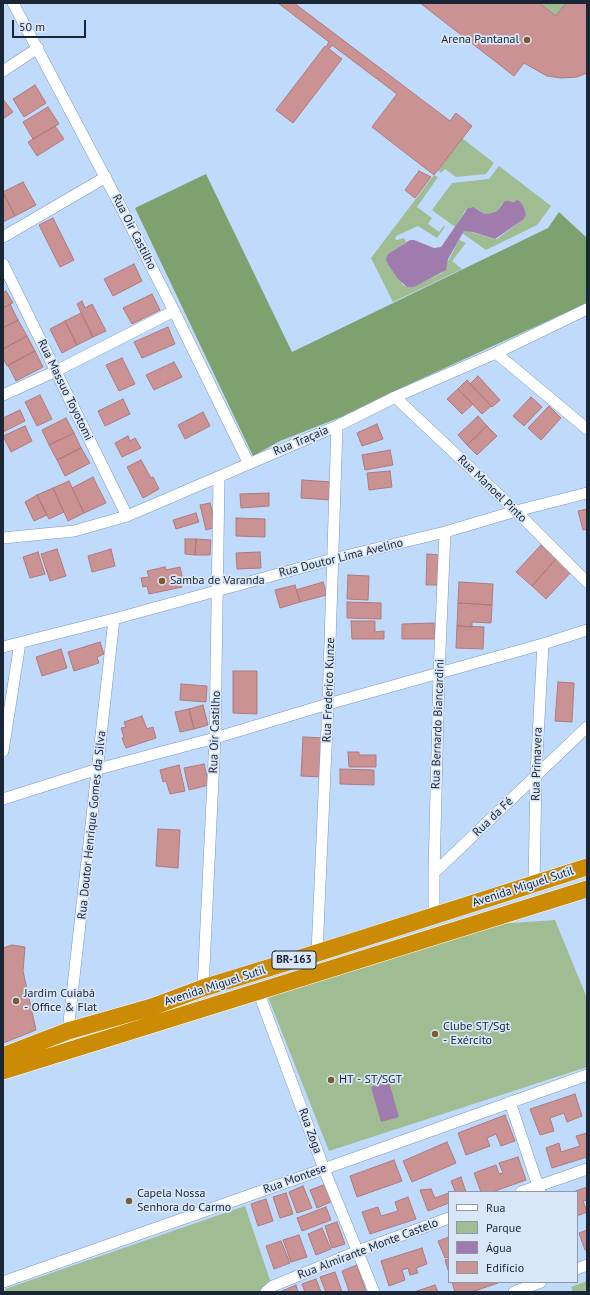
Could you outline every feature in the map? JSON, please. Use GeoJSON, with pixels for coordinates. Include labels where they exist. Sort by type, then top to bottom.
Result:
{"type":"FeatureCollection","features":[{"type":"Feature","properties":{"kind":"highway","name":"Avenida Miguel Sutil"},"geometry":{"type":"LineString","coordinates":[[3,1056],[68,1031],[152,1007],[203,988],[587,867]]}},
{"type":"Feature","properties":{"kind":"highway","name":"Avenida Miguel Sutil"},"geometry":{"type":"LineString","coordinates":[[3,1071],[587,889]]}},
{"type":"Feature","properties":{"kind":"street","name":"Rua Oir Castilho"},"geometry":{"type":"LineString","coordinates":[[13,3],[106,177],[249,464]]}},
{"type":"Feature","properties":{"kind":"street"},"geometry":{"type":"LineString","coordinates":[[3,71],[38,48]]}},
{"type":"Feature","properties":{"kind":"street"},"geometry":{"type":"LineString","coordinates":[[3,237],[106,177]]}},
{"type":"Feature","properties":{"kind":"street","name":"Rua Massuo Toyotomi"},"geometry":{"type":"LineString","coordinates":[[3,264],[128,516]]}},
{"type":"Feature","properties":{"kind":"street","name":"Rua Traçaia"},"geometry":{"type":"LineString","coordinates":[[3,538],[74,531],[128,516],[337,426],[396,397],[496,353],[587,309]]}},
{"type":"Feature","properties":{"kind":"street"},"geometry":{"type":"LineString","coordinates":[[3,395],[174,311]]}},
{"type":"Feature","properties":{"kind":"street"},"geometry":{"type":"LineString","coordinates":[[496,353],[587,429]]}},
{"type":"Feature","properties":{"kind":"street","name":"Rua Manoel Pinto"},"geometry":{"type":"LineString","coordinates":[[396,397],[516,511],[587,582]]}},
{"type":"Feature","properties":{"kind":"street","name":"Rua Frederico Kunze"},"geometry":{"type":"LineString","coordinates":[[317,953],[328,704],[337,426]]}},
{"type":"Feature","properties":{"kind":"street","name":"Rua Oir Castilho"},"geometry":{"type":"LineString","coordinates":[[203,988],[215,738],[219,477]]}},
{"type":"Feature","properties":{"kind":"street","name":"Rua Doutor Lima Avelino"},"geometry":{"type":"LineString","coordinates":[[3,647],[114,619],[333,559],[445,532],[516,511],[587,493]]}},
{"type":"Feature","properties":{"kind":"street","name":"Rua Bernardo Biancardini"},"geometry":{"type":"LineString","coordinates":[[434,916],[439,674],[445,532]]}},
{"type":"Feature","properties":{"kind":"street","name":"Rua Doutor Henrique Gomes da Silva"},"geometry":{"type":"LineString","coordinates":[[68,1031],[114,619]]}},
{"type":"Feature","properties":{"kind":"street"},"geometry":{"type":"LineString","coordinates":[[3,799],[98,769],[215,738],[587,630]]}},
{"type":"Feature","properties":{"kind":"street"},"geometry":{"type":"LineString","coordinates":[[3,751],[20,643]]}},
{"type":"Feature","properties":{"kind":"street","name":"Rua Primavera"},"geometry":{"type":"LineString","coordinates":[[534,884],[536,775],[543,644]]}},
{"type":"Feature","properties":{"kind":"street","name":"Rua da Fé"},"geometry":{"type":"LineString","coordinates":[[434,873],[587,727]]}},
{"type":"Feature","properties":{"kind":"street","name":"Rua Zoga"},"geometry":{"type":"LineString","coordinates":[[258,991],[324,1169],[374,1292]]}},
{"type":"Feature","properties":{"kind":"street","name":"Rua Montese"},"geometry":{"type":"LineString","coordinates":[[3,1282],[324,1169],[587,1074]]}},
{"type":"Feature","properties":{"kind":"street"},"geometry":{"type":"LineString","coordinates":[[510,1102],[539,1189]]}},
{"type":"Feature","properties":{"kind":"street"},"geometry":{"type":"LineString","coordinates":[[527,1191],[539,1189],[587,1169]]}},
{"type":"Feature","properties":{"kind":"street","name":"Rua Almirante Monte Castelo"},"geometry":{"type":"LineString","coordinates":[[266,1292],[272,1286],[358,1251],[448,1218]]}},
{"type":"Feature","properties":{"kind":"street"},"geometry":{"type":"LineString","coordinates":[[514,1292],[538,1283]]}},
{"type":"Feature","properties":{"kind":"green space"},"geometry":{"type":"Polygon","coordinates":[[[539,3],[566,3],[556,16],[539,3]]]}},
{"type":"Feature","properties":{"kind":"green space"},"geometry":{"type":"Polygon","coordinates":[[[462,138],[494,163],[486,174],[456,177],[445,169],[441,173],[438,170],[462,138]]]}},
{"type":"Feature","properties":{"kind":"green space"},"geometry":{"type":"Polygon","coordinates":[[[499,166],[551,206],[537,225],[486,250],[462,233],[465,230],[497,239],[525,218],[526,213],[522,204],[515,201],[507,202],[502,204],[497,211],[488,214],[470,207],[465,211],[455,227],[432,210],[452,183],[489,179],[499,166]]]}},
{"type":"Feature","properties":{"kind":"green space"},"geometry":{"type":"Polygon","coordinates":[[[206,174],[292,352],[548,228],[559,212],[587,238],[587,303],[341,417],[280,441],[253,456],[135,208],[206,174]]]}},
{"type":"Feature","properties":{"kind":"green space"},"geometry":{"type":"Polygon","coordinates":[[[434,175],[438,177],[417,207],[432,218],[428,224],[439,232],[444,226],[445,227],[437,238],[418,226],[396,236],[395,239],[397,240],[404,238],[406,242],[388,254],[387,263],[404,286],[413,287],[442,273],[459,240],[466,243],[452,261],[462,269],[393,302],[371,258],[434,175]]]}},
{"type":"Feature","properties":{"kind":"green space","name":"Clube ST/Sgt - Exército"},"geometry":{"type":"Polygon","coordinates":[[[555,920],[587,998],[587,1067],[329,1151],[268,997],[498,924],[555,920]]]}},
{"type":"Feature","properties":{"kind":"green space"},"geometry":{"type":"Polygon","coordinates":[[[245,1206],[274,1292],[6,1292],[5,1289],[245,1206]]]}},
{"type":"Feature","properties":{"kind":"green space"},"geometry":{"type":"Polygon","coordinates":[[[587,1281],[587,1292],[573,1292],[571,1287],[587,1281]]]}},
{"type":"Feature","properties":{"kind":"water"},"geometry":{"type":"Polygon","coordinates":[[[518,200],[525,210],[526,215],[524,219],[495,239],[473,232],[464,231],[448,259],[446,270],[414,287],[407,287],[398,279],[387,263],[386,259],[388,254],[410,240],[414,240],[434,248],[441,247],[468,208],[473,207],[485,214],[488,214],[497,211],[505,201],[513,202],[518,200]]]}},
{"type":"Feature","properties":{"kind":"water"},"geometry":{"type":"Polygon","coordinates":[[[389,1082],[399,1117],[381,1122],[371,1087],[389,1082]]]}},
{"type":"Feature","properties":{"kind":"building"},"geometry":{"type":"Polygon","coordinates":[[[278,3],[294,3],[450,121],[456,113],[472,126],[434,175],[372,127],[397,94],[332,45],[329,49],[342,59],[293,123],[276,110],[329,42],[278,3]]]}},
{"type":"Feature","properties":{"kind":"building","name":"Arena Pantanal"},"geometry":{"type":"Polygon","coordinates":[[[420,3],[539,3],[556,16],[566,3],[587,3],[587,73],[577,77],[561,78],[547,76],[524,63],[514,76],[420,3]]]}},
{"type":"Feature","properties":{"kind":"building"},"geometry":{"type":"Polygon","coordinates":[[[35,85],[46,103],[24,117],[13,99],[35,85]]]}},
{"type":"Feature","properties":{"kind":"building"},"geometry":{"type":"Polygon","coordinates":[[[3,99],[13,112],[3,119],[3,99]]]}},
{"type":"Feature","properties":{"kind":"building"},"geometry":{"type":"Polygon","coordinates":[[[48,107],[59,124],[33,139],[23,122],[48,107]]]}},
{"type":"Feature","properties":{"kind":"building"},"geometry":{"type":"Polygon","coordinates":[[[55,126],[64,139],[37,156],[28,142],[55,126]]]}},
{"type":"Feature","properties":{"kind":"building"},"geometry":{"type":"Polygon","coordinates":[[[419,171],[431,177],[415,198],[405,190],[419,171]]]}},
{"type":"Feature","properties":{"kind":"building"},"geometry":{"type":"Polygon","coordinates":[[[23,182],[36,205],[15,216],[3,192],[23,182]]]}},
{"type":"Feature","properties":{"kind":"building"},"geometry":{"type":"Polygon","coordinates":[[[3,193],[15,216],[3,222],[3,193]]]}},
{"type":"Feature","properties":{"kind":"building"},"geometry":{"type":"Polygon","coordinates":[[[53,218],[74,260],[60,267],[39,225],[53,218]]]}},
{"type":"Feature","properties":{"kind":"building"},"geometry":{"type":"Polygon","coordinates":[[[134,264],[142,281],[113,296],[104,279],[134,264]]]}},
{"type":"Feature","properties":{"kind":"building"},"geometry":{"type":"Polygon","coordinates":[[[6,291],[13,303],[3,308],[3,293],[6,291]]]}},
{"type":"Feature","properties":{"kind":"building"},"geometry":{"type":"Polygon","coordinates":[[[152,294],[160,310],[132,324],[123,308],[152,294]]]}},
{"type":"Feature","properties":{"kind":"building"},"geometry":{"type":"Polygon","coordinates":[[[82,301],[85,308],[92,304],[106,331],[93,337],[77,304],[82,301]]]}},
{"type":"Feature","properties":{"kind":"building"},"geometry":{"type":"Polygon","coordinates":[[[10,304],[18,320],[3,328],[3,308],[10,304]]]}},
{"type":"Feature","properties":{"kind":"building"},"geometry":{"type":"Polygon","coordinates":[[[81,313],[93,337],[77,345],[65,321],[81,313]]]}},
{"type":"Feature","properties":{"kind":"building"},"geometry":{"type":"Polygon","coordinates":[[[18,320],[27,336],[3,349],[3,328],[18,320]]]}},
{"type":"Feature","properties":{"kind":"building"},"geometry":{"type":"Polygon","coordinates":[[[65,321],[77,345],[62,353],[50,329],[65,321]]]}},
{"type":"Feature","properties":{"kind":"building"},"geometry":{"type":"Polygon","coordinates":[[[168,327],[175,344],[142,358],[134,342],[168,327]]]}},
{"type":"Feature","properties":{"kind":"building"},"geometry":{"type":"Polygon","coordinates":[[[27,336],[35,351],[7,366],[3,358],[3,349],[27,336]]]}},
{"type":"Feature","properties":{"kind":"building"},"geometry":{"type":"Polygon","coordinates":[[[35,351],[43,367],[16,381],[8,365],[35,351]]]}},
{"type":"Feature","properties":{"kind":"building"},"geometry":{"type":"Polygon","coordinates":[[[122,358],[135,384],[119,391],[106,365],[122,358]]]}},
{"type":"Feature","properties":{"kind":"building"},"geometry":{"type":"Polygon","coordinates":[[[174,362],[182,377],[154,390],[146,375],[174,362]]]}},
{"type":"Feature","properties":{"kind":"building"},"geometry":{"type":"Polygon","coordinates":[[[478,376],[500,400],[492,407],[470,384],[478,376]]]}},
{"type":"Feature","properties":{"kind":"building"},"geometry":{"type":"Polygon","coordinates":[[[467,380],[491,406],[482,414],[458,389],[467,380]]]}},
{"type":"Feature","properties":{"kind":"building"},"geometry":{"type":"Polygon","coordinates":[[[458,389],[473,404],[462,414],[447,399],[458,389]]]}},
{"type":"Feature","properties":{"kind":"building"},"geometry":{"type":"Polygon","coordinates":[[[40,395],[52,419],[37,426],[25,402],[40,395]]]}},
{"type":"Feature","properties":{"kind":"building"},"geometry":{"type":"Polygon","coordinates":[[[531,397],[542,407],[524,426],[513,416],[531,397]]]}},
{"type":"Feature","properties":{"kind":"building"},"geometry":{"type":"Polygon","coordinates":[[[123,399],[130,414],[105,426],[98,411],[123,399]]]}},
{"type":"Feature","properties":{"kind":"building"},"geometry":{"type":"Polygon","coordinates":[[[549,406],[561,418],[541,440],[528,428],[549,406]]]}},
{"type":"Feature","properties":{"kind":"building"},"geometry":{"type":"Polygon","coordinates":[[[20,410],[25,421],[3,432],[3,418],[20,410]]]}},
{"type":"Feature","properties":{"kind":"building"},"geometry":{"type":"Polygon","coordinates":[[[203,412],[210,426],[185,439],[178,425],[203,412]]]}},
{"type":"Feature","properties":{"kind":"building"},"geometry":{"type":"Polygon","coordinates":[[[478,416],[487,426],[467,445],[458,435],[478,416]]]}},
{"type":"Feature","properties":{"kind":"building"},"geometry":{"type":"Polygon","coordinates":[[[66,418],[74,433],[49,445],[42,430],[66,418]]]}},
{"type":"Feature","properties":{"kind":"building"},"geometry":{"type":"Polygon","coordinates":[[[377,424],[383,439],[362,446],[357,433],[377,424]]]}},
{"type":"Feature","properties":{"kind":"building"},"geometry":{"type":"Polygon","coordinates":[[[25,426],[32,441],[11,452],[3,436],[25,426]]]}},
{"type":"Feature","properties":{"kind":"building"},"geometry":{"type":"Polygon","coordinates":[[[487,426],[497,436],[477,455],[467,445],[487,426]]]}},
{"type":"Feature","properties":{"kind":"building"},"geometry":{"type":"Polygon","coordinates":[[[74,433],[81,448],[57,460],[49,445],[74,433]]]}},
{"type":"Feature","properties":{"kind":"building"},"geometry":{"type":"Polygon","coordinates":[[[128,436],[130,441],[135,438],[141,448],[122,457],[115,443],[128,436]]]}},
{"type":"Feature","properties":{"kind":"building"},"geometry":{"type":"Polygon","coordinates":[[[81,448],[90,463],[65,476],[57,460],[81,448]]]}},
{"type":"Feature","properties":{"kind":"building"},"geometry":{"type":"Polygon","coordinates":[[[390,450],[393,465],[365,470],[362,455],[390,450]]]}},
{"type":"Feature","properties":{"kind":"building"},"geometry":{"type":"Polygon","coordinates":[[[141,460],[151,478],[153,477],[159,489],[143,498],[127,467],[141,460]]]}},
{"type":"Feature","properties":{"kind":"building"},"geometry":{"type":"Polygon","coordinates":[[[390,471],[392,487],[369,490],[367,473],[390,471]]]}},
{"type":"Feature","properties":{"kind":"building"},"geometry":{"type":"Polygon","coordinates":[[[93,477],[106,503],[84,513],[72,488],[93,477]]]}},
{"type":"Feature","properties":{"kind":"building"},"geometry":{"type":"Polygon","coordinates":[[[302,480],[332,482],[331,500],[301,498],[302,480]]]}},
{"type":"Feature","properties":{"kind":"building"},"geometry":{"type":"Polygon","coordinates":[[[69,481],[84,513],[68,521],[53,488],[69,481]]]}},
{"type":"Feature","properties":{"kind":"building"},"geometry":{"type":"Polygon","coordinates":[[[53,488],[64,512],[49,519],[37,495],[53,488]]]}},
{"type":"Feature","properties":{"kind":"building"},"geometry":{"type":"Polygon","coordinates":[[[269,493],[269,506],[241,508],[240,494],[269,493]]]}},
{"type":"Feature","properties":{"kind":"building"},"geometry":{"type":"Polygon","coordinates":[[[37,495],[47,515],[34,521],[25,502],[37,495]]]}},
{"type":"Feature","properties":{"kind":"building"},"geometry":{"type":"Polygon","coordinates":[[[210,503],[216,527],[206,530],[200,505],[210,503]]]}},
{"type":"Feature","properties":{"kind":"building"},"geometry":{"type":"Polygon","coordinates":[[[587,509],[587,529],[583,530],[578,511],[587,509]]]}},
{"type":"Feature","properties":{"kind":"building"},"geometry":{"type":"Polygon","coordinates":[[[196,513],[199,522],[176,529],[173,520],[196,513]]]}},
{"type":"Feature","properties":{"kind":"building"},"geometry":{"type":"Polygon","coordinates":[[[236,518],[265,519],[265,537],[236,536],[236,518]]]}},
{"type":"Feature","properties":{"kind":"building"},"geometry":{"type":"Polygon","coordinates":[[[185,539],[196,539],[195,555],[185,554],[185,539]]]}},
{"type":"Feature","properties":{"kind":"building"},"geometry":{"type":"Polygon","coordinates":[[[196,539],[211,540],[210,555],[195,555],[196,539]]]}},
{"type":"Feature","properties":{"kind":"building"},"geometry":{"type":"Polygon","coordinates":[[[541,545],[556,559],[532,586],[516,572],[541,545]]]}},
{"type":"Feature","properties":{"kind":"building"},"geometry":{"type":"Polygon","coordinates":[[[57,549],[66,576],[50,581],[41,554],[57,549]]]}},
{"type":"Feature","properties":{"kind":"building"},"geometry":{"type":"Polygon","coordinates":[[[111,549],[115,566],[92,572],[88,556],[111,549]]]}},
{"type":"Feature","properties":{"kind":"building"},"geometry":{"type":"Polygon","coordinates":[[[38,552],[45,574],[30,578],[23,557],[38,552]]]}},
{"type":"Feature","properties":{"kind":"building"},"geometry":{"type":"Polygon","coordinates":[[[260,552],[261,568],[237,569],[236,553],[260,552]]]}},
{"type":"Feature","properties":{"kind":"building"},"geometry":{"type":"Polygon","coordinates":[[[427,554],[439,555],[438,585],[426,585],[427,554]]]}},
{"type":"Feature","properties":{"kind":"building"},"geometry":{"type":"Polygon","coordinates":[[[556,559],[571,572],[546,599],[532,586],[556,559]]]}},
{"type":"Feature","properties":{"kind":"building","name":"Samba de Varanda"},"geometry":{"type":"Polygon","coordinates":[[[165,567],[166,570],[180,567],[184,584],[181,584],[182,587],[149,594],[147,586],[143,587],[141,578],[149,577],[147,571],[165,567]]]}},
{"type":"Feature","properties":{"kind":"building"},"geometry":{"type":"Polygon","coordinates":[[[348,575],[369,576],[368,600],[347,599],[348,575]]]}},
{"type":"Feature","properties":{"kind":"building"},"geometry":{"type":"Polygon","coordinates":[[[323,582],[327,595],[300,602],[296,590],[323,582]]]}},
{"type":"Feature","properties":{"kind":"building"},"geometry":{"type":"Polygon","coordinates":[[[459,582],[493,584],[492,605],[458,603],[459,582]]]}},
{"type":"Feature","properties":{"kind":"building"},"geometry":{"type":"Polygon","coordinates":[[[295,585],[300,602],[280,608],[275,590],[295,585]]]}},
{"type":"Feature","properties":{"kind":"building"},"geometry":{"type":"Polygon","coordinates":[[[347,602],[381,603],[381,619],[347,618],[347,602]]]}},
{"type":"Feature","properties":{"kind":"building"},"geometry":{"type":"Polygon","coordinates":[[[458,603],[492,605],[491,623],[472,622],[472,627],[457,626],[458,603]]]}},
{"type":"Feature","properties":{"kind":"building"},"geometry":{"type":"Polygon","coordinates":[[[351,621],[375,621],[375,632],[384,631],[384,639],[352,639],[351,621]]]}},
{"type":"Feature","properties":{"kind":"building"},"geometry":{"type":"Polygon","coordinates":[[[434,623],[435,639],[402,639],[402,624],[434,623]]]}},
{"type":"Feature","properties":{"kind":"building"},"geometry":{"type":"Polygon","coordinates":[[[457,626],[484,627],[483,649],[456,648],[457,626]]]}},
{"type":"Feature","properties":{"kind":"building"},"geometry":{"type":"Polygon","coordinates":[[[100,642],[104,654],[97,657],[99,663],[74,671],[68,652],[100,642]]]}},
{"type":"Feature","properties":{"kind":"building"},"geometry":{"type":"Polygon","coordinates":[[[61,649],[67,668],[42,676],[36,657],[61,649]]]}},
{"type":"Feature","properties":{"kind":"building"},"geometry":{"type":"Polygon","coordinates":[[[233,671],[257,671],[257,714],[233,713],[233,671]]]}},
{"type":"Feature","properties":{"kind":"building"},"geometry":{"type":"Polygon","coordinates":[[[558,682],[574,683],[572,722],[555,721],[558,682]]]}},
{"type":"Feature","properties":{"kind":"building"},"geometry":{"type":"Polygon","coordinates":[[[181,684],[207,686],[206,702],[180,700],[181,684]]]}},
{"type":"Feature","properties":{"kind":"building"},"geometry":{"type":"Polygon","coordinates":[[[203,705],[208,725],[194,729],[189,709],[203,705]]]}},
{"type":"Feature","properties":{"kind":"building"},"geometry":{"type":"Polygon","coordinates":[[[189,709],[194,729],[180,732],[175,712],[189,709]]]}},
{"type":"Feature","properties":{"kind":"building"},"geometry":{"type":"Polygon","coordinates":[[[142,716],[147,729],[153,727],[156,738],[126,748],[122,738],[124,737],[121,728],[126,727],[124,722],[142,716]]]}},
{"type":"Feature","properties":{"kind":"building"},"geometry":{"type":"Polygon","coordinates":[[[303,737],[324,738],[322,777],[301,776],[303,737]]]}},
{"type":"Feature","properties":{"kind":"building"},"geometry":{"type":"Polygon","coordinates":[[[348,752],[359,752],[359,755],[376,755],[376,767],[349,767],[348,752]]]}},
{"type":"Feature","properties":{"kind":"building"},"geometry":{"type":"Polygon","coordinates":[[[204,764],[209,785],[189,790],[184,768],[204,764]]]}},
{"type":"Feature","properties":{"kind":"building"},"geometry":{"type":"Polygon","coordinates":[[[179,765],[185,791],[170,794],[166,781],[163,782],[160,770],[179,765]]]}},
{"type":"Feature","properties":{"kind":"building"},"geometry":{"type":"Polygon","coordinates":[[[340,769],[374,770],[374,785],[340,784],[340,769]]]}},
{"type":"Feature","properties":{"kind":"building"},"geometry":{"type":"Polygon","coordinates":[[[158,829],[180,830],[178,868],[156,866],[158,829]]]}},
{"type":"Feature","properties":{"kind":"building","name":"Jardim Cuiabá - Office & Flat"},"geometry":{"type":"Polygon","coordinates":[[[12,945],[25,947],[23,971],[36,1030],[3,1043],[3,948],[12,945]]]}},
{"type":"Feature","properties":{"kind":"building"},"geometry":{"type":"Polygon","coordinates":[[[575,1094],[582,1116],[567,1122],[564,1113],[550,1118],[554,1131],[540,1135],[530,1109],[575,1094]]]}},
{"type":"Feature","properties":{"kind":"building"},"geometry":{"type":"Polygon","coordinates":[[[505,1115],[515,1141],[501,1146],[496,1134],[487,1138],[490,1146],[466,1155],[458,1133],[505,1115]]]}},
{"type":"Feature","properties":{"kind":"building"},"geometry":{"type":"Polygon","coordinates":[[[587,1133],[587,1157],[552,1168],[546,1148],[559,1143],[561,1152],[580,1146],[576,1136],[587,1133]]]}},
{"type":"Feature","properties":{"kind":"building"},"geometry":{"type":"Polygon","coordinates":[[[447,1142],[456,1163],[412,1182],[403,1161],[447,1142]]]}},
{"type":"Feature","properties":{"kind":"building"},"geometry":{"type":"Polygon","coordinates":[[[518,1157],[526,1180],[495,1191],[481,1191],[474,1173],[496,1165],[499,1174],[503,1173],[499,1163],[518,1157]]]}},
{"type":"Feature","properties":{"kind":"building"},"geometry":{"type":"Polygon","coordinates":[[[394,1160],[402,1181],[357,1197],[350,1176],[394,1160]]]}},
{"type":"Feature","properties":{"kind":"building"},"geometry":{"type":"Polygon","coordinates":[[[461,1177],[466,1191],[455,1191],[451,1181],[461,1177]]]}},
{"type":"Feature","properties":{"kind":"building"},"geometry":{"type":"Polygon","coordinates":[[[326,1184],[333,1201],[317,1208],[310,1190],[326,1184]]]}},
{"type":"Feature","properties":{"kind":"building"},"geometry":{"type":"Polygon","coordinates":[[[303,1186],[312,1208],[297,1213],[289,1192],[303,1186]]]}},
{"type":"Feature","properties":{"kind":"building"},"geometry":{"type":"Polygon","coordinates":[[[587,1187],[587,1200],[583,1201],[587,1212],[578,1216],[578,1191],[576,1191],[587,1187]]]}},
{"type":"Feature","properties":{"kind":"building"},"geometry":{"type":"Polygon","coordinates":[[[431,1189],[435,1198],[448,1193],[448,1203],[428,1211],[420,1190],[431,1189]]]}},
{"type":"Feature","properties":{"kind":"building"},"geometry":{"type":"Polygon","coordinates":[[[286,1193],[293,1214],[280,1218],[273,1197],[286,1193]]]}},
{"type":"Feature","properties":{"kind":"building"},"geometry":{"type":"Polygon","coordinates":[[[408,1197],[416,1219],[370,1234],[362,1212],[378,1207],[381,1216],[398,1211],[395,1202],[408,1197]]]}},
{"type":"Feature","properties":{"kind":"building"},"geometry":{"type":"Polygon","coordinates":[[[266,1199],[273,1221],[258,1226],[251,1204],[266,1199]]]}},
{"type":"Feature","properties":{"kind":"building"},"geometry":{"type":"Polygon","coordinates":[[[326,1207],[331,1220],[302,1231],[297,1218],[326,1207]]]}},
{"type":"Feature","properties":{"kind":"building"},"geometry":{"type":"Polygon","coordinates":[[[337,1222],[345,1244],[332,1248],[325,1226],[337,1222]]]}},
{"type":"Feature","properties":{"kind":"building"},"geometry":{"type":"Polygon","coordinates":[[[322,1228],[331,1249],[316,1255],[308,1234],[322,1228]]]}},
{"type":"Feature","properties":{"kind":"building"},"geometry":{"type":"Polygon","coordinates":[[[587,1230],[587,1250],[585,1250],[579,1233],[587,1230]]]}},
{"type":"Feature","properties":{"kind":"building"},"geometry":{"type":"Polygon","coordinates":[[[299,1235],[307,1257],[291,1262],[283,1240],[299,1235]]]}},
{"type":"Feature","properties":{"kind":"building"},"geometry":{"type":"Polygon","coordinates":[[[448,1237],[448,1257],[445,1258],[438,1241],[448,1237]]]}},
{"type":"Feature","properties":{"kind":"building"},"geometry":{"type":"Polygon","coordinates":[[[281,1241],[290,1263],[274,1269],[266,1246],[281,1241]]]}},
{"type":"Feature","properties":{"kind":"building"},"geometry":{"type":"Polygon","coordinates":[[[422,1248],[427,1264],[416,1268],[418,1273],[410,1275],[408,1268],[402,1270],[405,1280],[389,1286],[381,1261],[422,1248]]]}},
{"type":"Feature","properties":{"kind":"building"},"geometry":{"type":"Polygon","coordinates":[[[448,1259],[448,1270],[445,1260],[448,1259]]]}},
{"type":"Feature","properties":{"kind":"building"},"geometry":{"type":"Polygon","coordinates":[[[357,1265],[366,1292],[346,1292],[349,1291],[342,1271],[357,1265]]]}},
{"type":"Feature","properties":{"kind":"building"},"geometry":{"type":"Polygon","coordinates":[[[335,1272],[342,1292],[326,1292],[320,1277],[335,1272]]]}},
{"type":"Feature","properties":{"kind":"building"},"geometry":{"type":"Polygon","coordinates":[[[316,1279],[321,1292],[305,1292],[302,1284],[316,1279]]]}},
{"type":"Feature","properties":{"kind":"building"},"geometry":{"type":"Polygon","coordinates":[[[452,1283],[498,1283],[472,1292],[455,1292],[452,1283]]]}},
{"type":"Feature","properties":{"kind":"building"},"geometry":{"type":"Polygon","coordinates":[[[296,1285],[298,1292],[282,1292],[282,1291],[296,1285]]]}},
{"type":"Feature","properties":{"kind":"building"},"geometry":{"type":"Polygon","coordinates":[[[435,1285],[438,1292],[414,1292],[435,1285]]]}},
{"type":"Feature","properties":{"kind":"place","name":"Arena Pantanal"},"geometry":{"type":"Point","coordinates":[527,40]}},
{"type":"Feature","properties":{"kind":"place","name":"Samba de Varanda"},"geometry":{"type":"Point","coordinates":[162,581]}},
{"type":"Feature","properties":{"kind":"place","name":"Jardim Cuiabá - Office & Flat"},"geometry":{"type":"Point","coordinates":[16,1001]}},
{"type":"Feature","properties":{"kind":"place","name":"Clube ST/Sgt - Exército"},"geometry":{"type":"Point","coordinates":[435,1034]}},
{"type":"Feature","properties":{"kind":"place","name":"HT - ST/SGT"},"geometry":{"type":"Point","coordinates":[331,1080]}},
{"type":"Feature","properties":{"kind":"place","name":"Capela Nossa Senhora do Carmo"},"geometry":{"type":"Point","coordinates":[129,1201]}}]}
